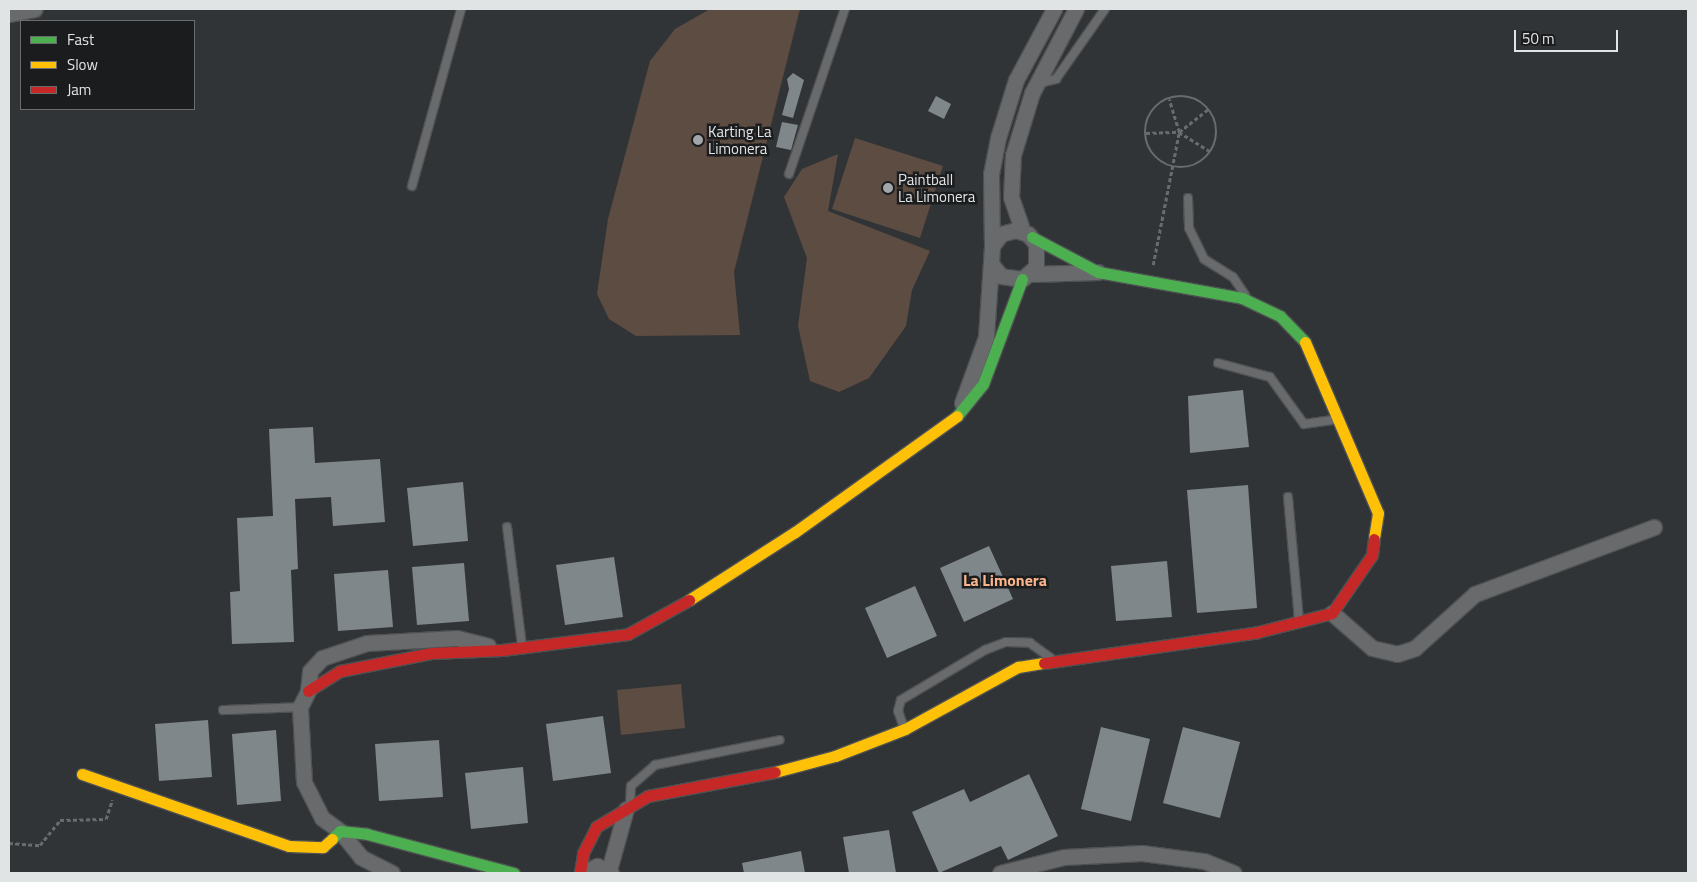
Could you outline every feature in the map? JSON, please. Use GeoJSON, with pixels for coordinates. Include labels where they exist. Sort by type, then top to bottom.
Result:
{"type":"FeatureCollection","features":[{"type":"Feature","properties":{"kind":"street"},"geometry":{"type":"LineString","coordinates":[[9,14],[35,9]]}},
{"type":"Feature","properties":{"kind":"street"},"geometry":{"type":"LineString","coordinates":[[958,415],[986,337],[992,265],[992,174],[998,138],[1016,80],[1054,9]]}},
{"type":"Feature","properties":{"kind":"street"},"geometry":{"type":"LineString","coordinates":[[308,691],[340,671],[432,653],[522,648],[628,634],[648,626],[794,532],[958,415],[983,384],[1027,276],[1039,260],[1011,197],[1010,167],[1036,84],[1076,9]]}},
{"type":"Feature","properties":{"kind":"street"},"geometry":{"type":"LineString","coordinates":[[992,246],[1001,234],[1027,234],[1098,272]]}},
{"type":"Feature","properties":{"kind":"street"},"geometry":{"type":"LineString","coordinates":[[629,808],[610,872],[598,866],[581,873],[582,853],[596,827],[648,796],[689,786],[804,766],[905,729],[1003,673],[1054,660],[1299,623],[1332,613],[1372,555],[1378,513],[1313,353],[1299,333],[1280,316],[1249,300],[1150,281],[1098,272],[1001,276],[992,265]]}},
{"type":"Feature","properties":{"kind":"street"},"geometry":{"type":"LineString","coordinates":[[1332,613],[1372,648],[1397,654],[1415,648],[1475,594],[1654,527]]}},
{"type":"Feature","properties":{"kind":"street"},"geometry":{"type":"LineString","coordinates":[[392,873],[362,857],[340,831],[322,818],[304,782],[300,707],[308,691],[310,671],[322,658],[367,643],[457,638],[502,650]]}},
{"type":"Feature","properties":{"kind":"street"},"geometry":{"type":"LineString","coordinates":[[82,774],[117,788],[289,846],[323,847],[340,831],[391,837],[514,873]]}},
{"type":"Feature","properties":{"kind":"street"},"geometry":{"type":"LineString","coordinates":[[1000,873],[1064,857],[1142,853],[1204,861],[1234,873]]}},
{"type":"Feature","properties":{"kind":"lane"},"geometry":{"type":"LineString","coordinates":[[412,186],[461,9]]}},
{"type":"Feature","properties":{"kind":"lane"},"geometry":{"type":"LineString","coordinates":[[789,174],[845,9]]}},
{"type":"Feature","properties":{"kind":"lane"},"geometry":{"type":"LineString","coordinates":[[1036,84],[1056,79],[1105,9]]}},
{"type":"Feature","properties":{"kind":"lane"},"geometry":{"type":"LineString","coordinates":[[1188,198],[1189,228],[1204,259],[1233,277],[1249,300]]}},
{"type":"Feature","properties":{"kind":"lane"},"geometry":{"type":"LineString","coordinates":[[1218,363],[1270,377],[1304,424],[1340,418]]}},
{"type":"Feature","properties":{"kind":"lane"},"geometry":{"type":"LineString","coordinates":[[1288,497],[1299,623]]}},
{"type":"Feature","properties":{"kind":"lane"},"geometry":{"type":"LineString","coordinates":[[507,527],[522,648]]}},
{"type":"Feature","properties":{"kind":"lane"},"geometry":{"type":"LineString","coordinates":[[905,729],[898,711],[901,700],[986,650],[1006,642],[1030,644],[1054,660]]}},
{"type":"Feature","properties":{"kind":"lane"},"geometry":{"type":"LineString","coordinates":[[223,710],[300,707]]}},
{"type":"Feature","properties":{"kind":"lane"},"geometry":{"type":"LineString","coordinates":[[629,808],[631,786],[655,765],[780,740]]}},
{"type":"Feature","properties":{"kind":"path"},"geometry":{"type":"LineString","coordinates":[[1197,97],[1208,109],[1216,118],[1217,144],[1204,162],[1188,170],[1158,161],[1146,133],[1149,115],[1168,98],[1197,97]]}},
{"type":"Feature","properties":{"kind":"path"},"geometry":{"type":"LineString","coordinates":[[1150,281],[1179,132],[1168,98]]}},
{"type":"Feature","properties":{"kind":"path"},"geometry":{"type":"LineString","coordinates":[[1179,132],[1208,109]]}},
{"type":"Feature","properties":{"kind":"path"},"geometry":{"type":"LineString","coordinates":[[1146,133],[1179,132],[1211,152]]}},
{"type":"Feature","properties":{"kind":"path"},"geometry":{"type":"LineString","coordinates":[[9,842],[40,845],[60,820],[106,819],[117,788]]}},
{"type":"Feature","properties":{"kind":"shaded area","name":"Karting La Limonera"},"geometry":{"type":"Polygon","coordinates":[[[710,9],[800,9],[734,272],[740,335],[636,336],[609,319],[597,294],[608,219],[650,61],[675,29],[710,9]]]}},
{"type":"Feature","properties":{"kind":"shaded area","name":"Paintball La Limonera"},"geometry":{"type":"Polygon","coordinates":[[[855,138],[943,166],[920,238],[832,209],[855,138]]]}},
{"type":"Feature","properties":{"kind":"shaded area"},"geometry":{"type":"Polygon","coordinates":[[[838,154],[828,211],[930,251],[912,290],[906,326],[869,378],[839,392],[810,381],[798,326],[807,258],[784,197],[802,169],[838,154]]]}},
{"type":"Feature","properties":{"kind":"shaded area"},"geometry":{"type":"Polygon","coordinates":[[[681,684],[685,728],[621,735],[617,690],[681,684]]]}},
{"type":"Feature","properties":{"kind":"building"},"geometry":{"type":"Polygon","coordinates":[[[793,73],[804,80],[793,118],[782,115],[789,89],[787,79],[793,73]]]}},
{"type":"Feature","properties":{"kind":"building"},"geometry":{"type":"Polygon","coordinates":[[[936,96],[951,104],[944,119],[928,111],[936,96]]]}},
{"type":"Feature","properties":{"kind":"building"},"geometry":{"type":"Polygon","coordinates":[[[782,122],[798,125],[791,150],[776,147],[782,122]]]}},
{"type":"Feature","properties":{"kind":"building"},"geometry":{"type":"Polygon","coordinates":[[[1243,390],[1249,447],[1190,453],[1188,396],[1243,390]]]}},
{"type":"Feature","properties":{"kind":"building"},"geometry":{"type":"Polygon","coordinates":[[[313,427],[315,463],[380,459],[385,522],[333,526],[331,497],[295,499],[298,569],[291,570],[294,642],[232,644],[230,592],[240,591],[237,518],[273,516],[269,429],[313,427]]]}},
{"type":"Feature","properties":{"kind":"building"},"geometry":{"type":"Polygon","coordinates":[[[463,482],[468,541],[413,546],[407,488],[463,482]]]}},
{"type":"Feature","properties":{"kind":"building"},"geometry":{"type":"Polygon","coordinates":[[[1248,485],[1257,608],[1197,613],[1187,490],[1248,485]]]}},
{"type":"Feature","properties":{"kind":"building"},"geometry":{"type":"Polygon","coordinates":[[[989,546],[1013,599],[964,622],[940,568],[989,546]]]}},
{"type":"Feature","properties":{"kind":"building"},"geometry":{"type":"Polygon","coordinates":[[[614,557],[623,617],[565,625],[556,565],[614,557]]]}},
{"type":"Feature","properties":{"kind":"building"},"geometry":{"type":"Polygon","coordinates":[[[1167,561],[1172,617],[1116,621],[1111,566],[1167,561]]]}},
{"type":"Feature","properties":{"kind":"building"},"geometry":{"type":"Polygon","coordinates":[[[464,563],[469,621],[417,625],[412,567],[464,563]]]}},
{"type":"Feature","properties":{"kind":"building"},"geometry":{"type":"Polygon","coordinates":[[[388,570],[393,627],[338,631],[334,574],[388,570]]]}},
{"type":"Feature","properties":{"kind":"building"},"geometry":{"type":"Polygon","coordinates":[[[915,586],[937,636],[887,658],[865,608],[915,586]]]}},
{"type":"Feature","properties":{"kind":"building"},"geometry":{"type":"Polygon","coordinates":[[[603,716],[611,773],[553,781],[546,724],[603,716]]]}},
{"type":"Feature","properties":{"kind":"building"},"geometry":{"type":"Polygon","coordinates":[[[208,720],[212,777],[159,781],[155,724],[208,720]]]}},
{"type":"Feature","properties":{"kind":"building"},"geometry":{"type":"Polygon","coordinates":[[[1101,727],[1150,739],[1131,821],[1081,809],[1101,727]]]}},
{"type":"Feature","properties":{"kind":"building"},"geometry":{"type":"Polygon","coordinates":[[[1183,727],[1240,742],[1220,818],[1163,803],[1183,727]]]}},
{"type":"Feature","properties":{"kind":"building"},"geometry":{"type":"Polygon","coordinates":[[[276,730],[281,801],[237,805],[232,734],[276,730]]]}},
{"type":"Feature","properties":{"kind":"building"},"geometry":{"type":"Polygon","coordinates":[[[439,740],[443,797],[379,801],[375,744],[439,740]]]}},
{"type":"Feature","properties":{"kind":"building"},"geometry":{"type":"Polygon","coordinates":[[[523,767],[528,823],[471,829],[465,773],[523,767]]]}},
{"type":"Feature","properties":{"kind":"building"},"geometry":{"type":"Polygon","coordinates":[[[1029,774],[1058,836],[1008,860],[1001,846],[939,873],[912,812],[964,789],[970,802],[1029,774]]]}},
{"type":"Feature","properties":{"kind":"building"},"geometry":{"type":"Polygon","coordinates":[[[889,830],[896,873],[849,873],[843,837],[889,830]]]}},
{"type":"Feature","properties":{"kind":"building"},"geometry":{"type":"Polygon","coordinates":[[[801,851],[805,873],[744,873],[742,863],[801,851]]]}},
{"type":"Feature","properties":{"kind":"traffic: fast"},"geometry":{"type":"LineString","coordinates":[[1032,237],[1098,272],[1242,298],[1280,316],[1305,342]]}},
{"type":"Feature","properties":{"kind":"traffic: fast"},"geometry":{"type":"LineString","coordinates":[[957,416],[983,384],[1022,279]]}},
{"type":"Feature","properties":{"kind":"traffic: fast"},"geometry":{"type":"LineString","coordinates":[[332,839],[340,831],[367,834],[514,873]]}},
{"type":"Feature","properties":{"kind":"traffic: slow"},"geometry":{"type":"LineString","coordinates":[[1305,342],[1378,513],[1374,539]]}},
{"type":"Feature","properties":{"kind":"traffic: slow"},"geometry":{"type":"LineString","coordinates":[[689,600],[795,532],[957,416]]}},
{"type":"Feature","properties":{"kind":"traffic: slow"},"geometry":{"type":"LineString","coordinates":[[775,772],[835,756],[905,729],[1018,667],[1044,663]]}},
{"type":"Feature","properties":{"kind":"traffic: slow"},"geometry":{"type":"LineString","coordinates":[[82,774],[289,846],[323,847],[332,839]]}},
{"type":"Feature","properties":{"kind":"traffic: jam"},"geometry":{"type":"LineString","coordinates":[[1044,663],[1258,632],[1332,613],[1372,555],[1374,539]]}},
{"type":"Feature","properties":{"kind":"traffic: jam"},"geometry":{"type":"LineString","coordinates":[[308,691],[340,671],[432,653],[502,650],[628,634],[689,600]]}},
{"type":"Feature","properties":{"kind":"traffic: jam"},"geometry":{"type":"LineString","coordinates":[[580,873],[583,853],[596,827],[648,796],[775,772]]}},
{"type":"Feature","properties":{"kind":"place","name":"Karting La Limonera"},"geometry":{"type":"Point","coordinates":[698,140]}},
{"type":"Feature","properties":{"kind":"place","name":"Paintball La Limonera"},"geometry":{"type":"Point","coordinates":[888,188]}},
{"type":"Feature","properties":{"kind":"district","name":"La Limonera"},"geometry":{"type":"Point","coordinates":[1005,580]}}]}
